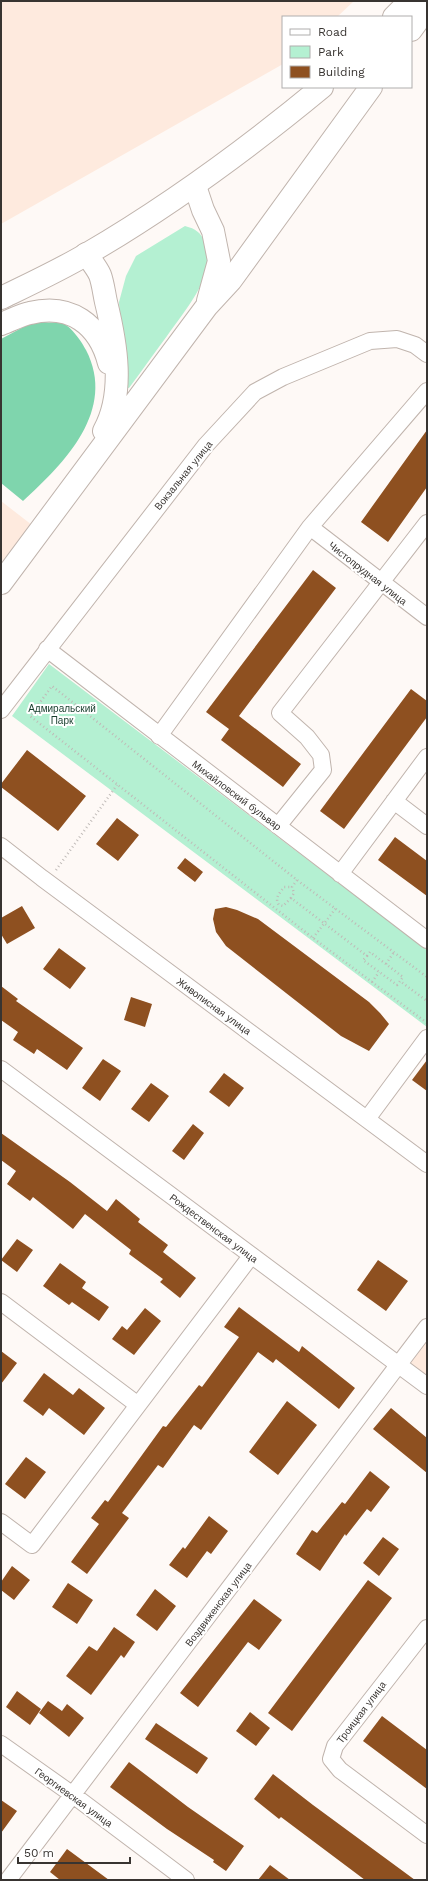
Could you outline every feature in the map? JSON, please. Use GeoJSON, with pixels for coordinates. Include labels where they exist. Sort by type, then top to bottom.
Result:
{"type":"FeatureCollection","features":[{"type":"Feature","properties":{"kind":"main road"},"geometry":{"type":"LineString","coordinates":[[395,16],[410,1]]}},
{"type":"Feature","properties":{"kind":"main road"},"geometry":{"type":"LineString","coordinates":[[412,29],[427,8]]}},
{"type":"Feature","properties":{"kind":"main road"},"geometry":{"type":"LineString","coordinates":[[1,298],[86,254],[195,186],[271,129],[321,88]]}},
{"type":"Feature","properties":{"kind":"main road"},"geometry":{"type":"LineString","coordinates":[[1,583],[207,306],[231,280],[369,88]]}},
{"type":"Feature","properties":{"kind":"main road"},"geometry":{"type":"LineString","coordinates":[[195,186],[203,210],[213,231],[219,261],[215,281],[207,306]]}},
{"type":"Feature","properties":{"kind":"main road"},"geometry":{"type":"LineString","coordinates":[[81,474],[109,422],[113,412],[116,392],[116,359],[112,325],[100,275],[86,254]]}},
{"type":"Feature","properties":{"kind":"main road"},"geometry":{"type":"LineString","coordinates":[[1,324],[29,313],[52,310],[66,313],[80,319],[92,328],[101,340],[116,392]]}},
{"type":"Feature","properties":{"kind":"street","name":"Вокзальная улица"},"geometry":{"type":"LineString","coordinates":[[1,710],[206,445],[255,392],[283,377],[370,341],[397,339],[414,345],[427,354]]}},
{"type":"Feature","properties":{"kind":"street"},"geometry":{"type":"LineString","coordinates":[[159,736],[310,527],[427,391]]}},
{"type":"Feature","properties":{"kind":"street"},"geometry":{"type":"LineString","coordinates":[[278,826],[323,770],[321,755],[307,737],[280,713],[427,523]]}},
{"type":"Feature","properties":{"kind":"street","name":"Чистопрудная улица"},"geometry":{"type":"LineString","coordinates":[[310,527],[380,583],[427,617]]}},
{"type":"Feature","properties":{"kind":"street","name":"Михайловский бульвар"},"geometry":{"type":"LineString","coordinates":[[47,649],[427,940]]}},
{"type":"Feature","properties":{"kind":"street"},"geometry":{"type":"LineString","coordinates":[[340,874],[427,757]]}},
{"type":"Feature","properties":{"kind":"street"},"geometry":{"type":"LineString","coordinates":[[394,801],[427,826]]}},
{"type":"Feature","properties":{"kind":"street","name":"Живописная улица"},"geometry":{"type":"LineString","coordinates":[[1,846],[47,882],[427,1164]]}},
{"type":"Feature","properties":{"kind":"street"},"geometry":{"type":"LineString","coordinates":[[367,1119],[427,1038]]}},
{"type":"Feature","properties":{"kind":"street","name":"Рождественская улица"},"geometry":{"type":"LineString","coordinates":[[1,1069],[427,1386]]}},
{"type":"Feature","properties":{"kind":"street"},"geometry":{"type":"LineString","coordinates":[[1,1522],[32,1545],[251,1256]]}},
{"type":"Feature","properties":{"kind":"street"},"geometry":{"type":"LineString","coordinates":[[1,1302],[138,1405]]}},
{"type":"Feature","properties":{"kind":"street","name":"Воздвиженская улица"},"geometry":{"type":"LineString","coordinates":[[8,1880],[427,1327]]}},
{"type":"Feature","properties":{"kind":"street","name":"Троицкая улица"},"geometry":{"type":"LineString","coordinates":[[427,1628],[336,1746],[331,1759],[340,1770],[427,1835]]}},
{"type":"Feature","properties":{"kind":"street","name":"Георгиевская улица"},"geometry":{"type":"LineString","coordinates":[[1,1744],[73,1795],[186,1880]]}},
{"type":"Feature","properties":{"kind":"path"},"geometry":{"type":"LineString","coordinates":[[427,977],[297,880],[52,686],[30,716],[313,938],[427,1023]]}},
{"type":"Feature","properties":{"kind":"path"},"geometry":{"type":"LineString","coordinates":[[47,882],[117,785]]}},
{"type":"Feature","properties":{"kind":"path"},"geometry":{"type":"LineString","coordinates":[[292,887],[297,880]]}},
{"type":"Feature","properties":{"kind":"path"},"geometry":{"type":"LineString","coordinates":[[279,905],[277,897],[284,887],[292,887]]}},
{"type":"Feature","properties":{"kind":"path"},"geometry":{"type":"LineString","coordinates":[[276,909],[279,905],[283,906],[294,894],[292,887]]}},
{"type":"Feature","properties":{"kind":"path"},"geometry":{"type":"LineString","coordinates":[[291,898],[367,956]]}},
{"type":"Feature","properties":{"kind":"path"},"geometry":{"type":"LineString","coordinates":[[313,938],[336,908]]}},
{"type":"Feature","properties":{"kind":"path"},"geometry":{"type":"LineString","coordinates":[[370,952],[403,977],[397,985],[364,960],[367,956],[370,952]]}},
{"type":"Feature","properties":{"kind":"path"},"geometry":{"type":"LineString","coordinates":[[386,964],[394,952]]}},
{"type":"Feature","properties":{"kind":"path"},"geometry":{"type":"LineString","coordinates":[[372,982],[379,972]]}},
{"type":"Feature","properties":{"kind":"path"},"geometry":{"type":"LineString","coordinates":[[400,981],[427,1001]]}},
{"type":"Feature","properties":{"kind":"shaded area"},"geometry":{"type":"Polygon","coordinates":[[[1,1],[354,1],[338,16],[282,16],[282,65],[1,224],[1,1]]]}},
{"type":"Feature","properties":{"kind":"shaded area"},"geometry":{"type":"Polygon","coordinates":[[[1,501],[32,525],[1,562],[1,501]]]}},
{"type":"Feature","properties":{"kind":"shaded area"},"geometry":{"type":"Polygon","coordinates":[[[427,1337],[427,1377],[408,1362],[427,1337]]]}},
{"type":"Feature","properties":{"kind":"green space"},"geometry":{"type":"Polygon","coordinates":[[[185,226],[197,231],[205,242],[209,253],[208,265],[204,278],[190,304],[139,375],[129,388],[124,388],[119,302],[126,276],[136,256],[185,226]]]}},
{"type":"Feature","properties":{"kind":"green space"},"geometry":{"type":"Polygon","coordinates":[[[44,322],[62,323],[69,327],[79,339],[86,350],[94,372],[95,394],[91,414],[82,434],[70,452],[55,470],[23,501],[1,483],[1,339],[29,324],[44,322]]]}},
{"type":"Feature","properties":{"kind":"green space","name":"Адмиральский Парк"},"geometry":{"type":"Polygon","coordinates":[[[49,664],[427,950],[427,1027],[12,716],[49,664]]]}},
{"type":"Feature","properties":{"kind":"building"},"geometry":{"type":"Polygon","coordinates":[[[427,430],[427,487],[388,542],[361,522],[427,430]]]}},
{"type":"Feature","properties":{"kind":"building"},"geometry":{"type":"Polygon","coordinates":[[[313,570],[336,588],[239,716],[301,764],[283,787],[221,740],[229,729],[206,712],[313,570]]]}},
{"type":"Feature","properties":{"kind":"building"},"geometry":{"type":"Polygon","coordinates":[[[411,689],[427,701],[427,717],[344,829],[320,811],[411,689]]]}},
{"type":"Feature","properties":{"kind":"building"},"geometry":{"type":"Polygon","coordinates":[[[27,750],[86,796],[58,831],[1,787],[1,784],[27,750]]]}},
{"type":"Feature","properties":{"kind":"building"},"geometry":{"type":"Polygon","coordinates":[[[117,818],[139,835],[118,861],[96,844],[117,818]]]}},
{"type":"Feature","properties":{"kind":"building"},"geometry":{"type":"Polygon","coordinates":[[[395,837],[427,861],[427,896],[378,860],[395,837]]]}},
{"type":"Feature","properties":{"kind":"building"},"geometry":{"type":"Polygon","coordinates":[[[185,858],[203,872],[195,882],[177,868],[185,858]]]}},
{"type":"Feature","properties":{"kind":"building"},"geometry":{"type":"Polygon","coordinates":[[[22,906],[35,928],[7,944],[1,934],[1,918],[22,906]]]}},
{"type":"Feature","properties":{"kind":"building"},"geometry":{"type":"Polygon","coordinates":[[[226,907],[258,919],[369,1002],[380,1013],[389,1024],[369,1051],[341,1036],[226,946],[216,932],[213,919],[215,909],[226,907]]]}},
{"type":"Feature","properties":{"kind":"building"},"geometry":{"type":"Polygon","coordinates":[[[59,948],[86,968],[70,989],[43,969],[59,948]]]}},
{"type":"Feature","properties":{"kind":"building"},"geometry":{"type":"Polygon","coordinates":[[[1,986],[18,999],[16,1001],[83,1048],[67,1070],[37,1049],[34,1054],[13,1040],[18,1032],[1,1020],[1,986]]]}},
{"type":"Feature","properties":{"kind":"building"},"geometry":{"type":"Polygon","coordinates":[[[131,997],[152,1004],[145,1027],[124,1020],[131,997]]]}},
{"type":"Feature","properties":{"kind":"building"},"geometry":{"type":"Polygon","coordinates":[[[103,1059],[121,1071],[100,1101],[82,1088],[103,1059]]]}},
{"type":"Feature","properties":{"kind":"building"},"geometry":{"type":"Polygon","coordinates":[[[427,1060],[427,1091],[412,1080],[427,1060]]]}},
{"type":"Feature","properties":{"kind":"building"},"geometry":{"type":"Polygon","coordinates":[[[224,1073],[244,1088],[229,1107],[209,1092],[224,1073]]]}},
{"type":"Feature","properties":{"kind":"building"},"geometry":{"type":"Polygon","coordinates":[[[151,1083],[169,1096],[149,1122],[131,1109],[151,1083]]]}},
{"type":"Feature","properties":{"kind":"building"},"geometry":{"type":"Polygon","coordinates":[[[193,1124],[204,1133],[184,1160],[172,1151],[193,1124]]]}},
{"type":"Feature","properties":{"kind":"building"},"geometry":{"type":"Polygon","coordinates":[[[1,1133],[70,1182],[107,1211],[116,1199],[140,1219],[138,1222],[168,1245],[163,1252],[196,1278],[180,1298],[160,1282],[163,1279],[129,1254],[131,1250],[85,1214],[73,1229],[33,1197],[30,1201],[7,1184],[16,1171],[1,1160],[1,1133]]]}},
{"type":"Feature","properties":{"kind":"building"},"geometry":{"type":"Polygon","coordinates":[[[17,1239],[33,1250],[17,1272],[1,1260],[17,1239]]]}},
{"type":"Feature","properties":{"kind":"building"},"geometry":{"type":"Polygon","coordinates":[[[378,1260],[408,1281],[386,1311],[357,1290],[378,1260]]]}},
{"type":"Feature","properties":{"kind":"building"},"geometry":{"type":"Polygon","coordinates":[[[60,1263],[86,1282],[82,1288],[109,1307],[99,1321],[72,1302],[69,1305],[43,1286],[60,1263]]]}},
{"type":"Feature","properties":{"kind":"building"},"geometry":{"type":"Polygon","coordinates":[[[239,1307],[299,1352],[302,1346],[355,1388],[339,1409],[276,1359],[273,1363],[258,1352],[201,1430],[194,1425],[163,1468],[158,1465],[122,1513],[129,1518],[87,1574],[71,1562],[99,1524],[91,1518],[105,1500],[108,1502],[163,1426],[166,1427],[199,1385],[202,1387],[239,1337],[224,1327],[239,1307]]]}},
{"type":"Feature","properties":{"kind":"building"},"geometry":{"type":"Polygon","coordinates":[[[145,1308],[161,1321],[134,1355],[112,1339],[122,1326],[127,1330],[145,1308]]]}},
{"type":"Feature","properties":{"kind":"building"},"geometry":{"type":"Polygon","coordinates":[[[1,1351],[17,1363],[1,1384],[1,1351]]]}},
{"type":"Feature","properties":{"kind":"building"},"geometry":{"type":"Polygon","coordinates":[[[44,1373],[73,1395],[79,1388],[105,1408],[84,1435],[49,1408],[43,1416],[23,1401],[44,1373]]]}},
{"type":"Feature","properties":{"kind":"building"},"geometry":{"type":"Polygon","coordinates":[[[287,1401],[317,1425],[278,1475],[249,1452],[287,1401]]]}},
{"type":"Feature","properties":{"kind":"building"},"geometry":{"type":"Polygon","coordinates":[[[391,1408],[427,1438],[427,1473],[373,1429],[391,1408]]]}},
{"type":"Feature","properties":{"kind":"building"},"geometry":{"type":"Polygon","coordinates":[[[26,1457],[46,1472],[25,1499],[5,1484],[26,1457]]]}},
{"type":"Feature","properties":{"kind":"building"},"geometry":{"type":"Polygon","coordinates":[[[370,1471],[390,1487],[371,1512],[367,1509],[346,1536],[345,1534],[320,1571],[296,1554],[312,1530],[317,1533],[342,1502],[345,1504],[370,1471]]]}},
{"type":"Feature","properties":{"kind":"building"},"geometry":{"type":"Polygon","coordinates":[[[209,1516],[228,1531],[211,1554],[207,1551],[187,1578],[169,1565],[183,1547],[185,1549],[209,1516]]]}},
{"type":"Feature","properties":{"kind":"building"},"geometry":{"type":"Polygon","coordinates":[[[383,1537],[399,1549],[379,1576],[363,1563],[383,1537]]]}},
{"type":"Feature","properties":{"kind":"building"},"geometry":{"type":"Polygon","coordinates":[[[12,1566],[30,1580],[14,1600],[1,1590],[1,1582],[12,1566]]]}},
{"type":"Feature","properties":{"kind":"building"},"geometry":{"type":"Polygon","coordinates":[[[368,1580],[392,1598],[292,1731],[268,1713],[368,1580]]]}},
{"type":"Feature","properties":{"kind":"building"},"geometry":{"type":"Polygon","coordinates":[[[68,1583],[93,1600],[77,1624],[52,1607],[68,1583]]]}},
{"type":"Feature","properties":{"kind":"building"},"geometry":{"type":"Polygon","coordinates":[[[155,1589],[176,1606],[157,1631],[136,1615],[155,1589]]]}},
{"type":"Feature","properties":{"kind":"building"},"geometry":{"type":"Polygon","coordinates":[[[254,1599],[282,1620],[259,1650],[248,1642],[198,1707],[180,1693],[254,1599]]]}},
{"type":"Feature","properties":{"kind":"building"},"geometry":{"type":"Polygon","coordinates":[[[114,1627],[135,1642],[124,1658],[121,1655],[91,1695],[66,1676],[89,1646],[97,1651],[114,1627]]]}},
{"type":"Feature","properties":{"kind":"building"},"geometry":{"type":"Polygon","coordinates":[[[17,1691],[41,1709],[30,1725],[6,1707],[17,1691]]]}},
{"type":"Feature","properties":{"kind":"building"},"geometry":{"type":"Polygon","coordinates":[[[48,1701],[62,1711],[67,1704],[84,1718],[69,1737],[39,1713],[48,1701]]]}},
{"type":"Feature","properties":{"kind":"building"},"geometry":{"type":"Polygon","coordinates":[[[250,1712],[270,1728],[256,1746],[236,1731],[250,1712]]]}},
{"type":"Feature","properties":{"kind":"building"},"geometry":{"type":"Polygon","coordinates":[[[382,1716],[427,1750],[427,1789],[363,1741],[382,1716]]]}},
{"type":"Feature","properties":{"kind":"building"},"geometry":{"type":"Polygon","coordinates":[[[156,1723],[208,1758],[197,1774],[145,1739],[156,1723]]]}},
{"type":"Feature","properties":{"kind":"building"},"geometry":{"type":"Polygon","coordinates":[[[129,1762],[188,1807],[244,1846],[226,1871],[213,1862],[214,1860],[167,1829],[110,1787],[129,1762]]]}},
{"type":"Feature","properties":{"kind":"building"},"geometry":{"type":"Polygon","coordinates":[[[273,1774],[415,1880],[365,1880],[281,1817],[279,1819],[254,1799],[273,1774]]]}},
{"type":"Feature","properties":{"kind":"building"},"geometry":{"type":"Polygon","coordinates":[[[1,1800],[17,1811],[1,1833],[1,1800]]]}},
{"type":"Feature","properties":{"kind":"building"},"geometry":{"type":"Polygon","coordinates":[[[67,1849],[109,1880],[60,1880],[50,1872],[67,1849]]]}},
{"type":"Feature","properties":{"kind":"building"},"geometry":{"type":"Polygon","coordinates":[[[270,1865],[290,1880],[258,1880],[270,1865]]]}}]}
